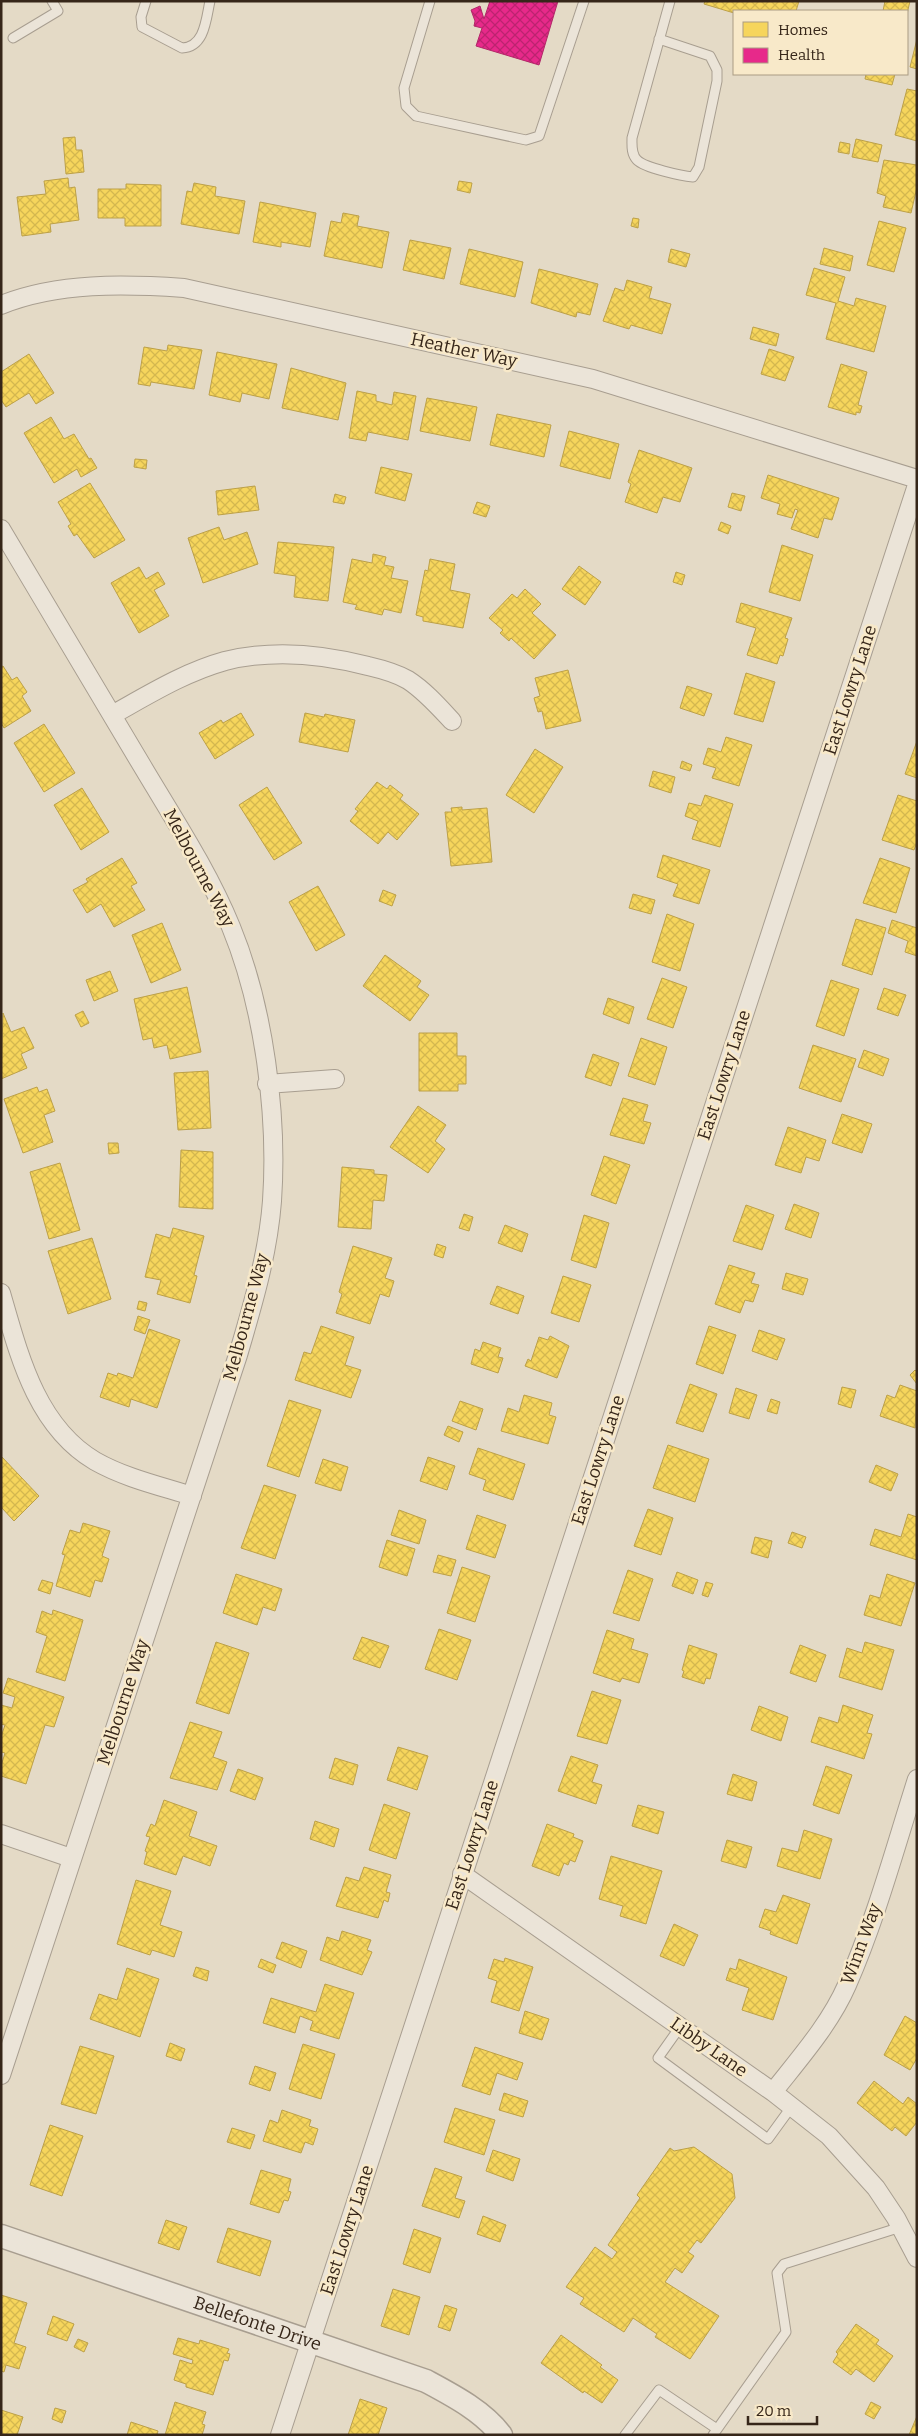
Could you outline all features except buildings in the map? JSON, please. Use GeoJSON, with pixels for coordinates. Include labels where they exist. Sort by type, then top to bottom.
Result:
{"type":"FeatureCollection","features":[{"type":"Feature","properties":{"kind":"street","name":"Heather Way"},"geometry":{"type":"LineString","coordinates":[[1,306],[40,294],[75,288],[147,285],[184,288],[594,379],[917,479]]}},
{"type":"Feature","properties":{"kind":"street","name":"East Lowry Lane"},"geometry":{"type":"LineString","coordinates":[[280,2435],[917,485]]}},
{"type":"Feature","properties":{"kind":"street","name":"Melbourne Way"},"geometry":{"type":"LineString","coordinates":[[1,529],[202,866],[231,928],[248,980],[261,1030],[272,1123],[274,1165],[272,1203],[253,1303],[192,1496],[71,1858],[1,2075]]}},
{"type":"Feature","properties":{"kind":"street"},"geometry":{"type":"LineString","coordinates":[[112,715],[178,679],[225,661],[249,657],[298,654],[342,660],[384,670],[407,679],[433,700],[452,721]]}},
{"type":"Feature","properties":{"kind":"street"},"geometry":{"type":"LineString","coordinates":[[268,1084],[335,1079]]}},
{"type":"Feature","properties":{"kind":"street"},"geometry":{"type":"LineString","coordinates":[[1,1293],[14,1338],[36,1395],[50,1419],[65,1438],[96,1461],[120,1473],[192,1496]]}},
{"type":"Feature","properties":{"kind":"street","name":"Winn Way"},"geometry":{"type":"LineString","coordinates":[[774,2092],[832,2012],[846,1986],[874,1912],[917,1779]]}},
{"type":"Feature","properties":{"kind":"street"},"geometry":{"type":"LineString","coordinates":[[1,1834],[71,1858]]}},
{"type":"Feature","properties":{"kind":"street","name":"Libby Lane"},"geometry":{"type":"LineString","coordinates":[[462,1874],[774,2092],[829,2136],[876,2188],[901,2227],[917,2258]]}},
{"type":"Feature","properties":{"kind":"street","name":"Bellefonte Drive"},"geometry":{"type":"LineString","coordinates":[[1,2236],[426,2381],[454,2396],[479,2414],[501,2435]]}},
{"type":"Feature","properties":{"kind":"lane"},"geometry":{"type":"LineString","coordinates":[[13,38],[58,12],[52,1]]}},
{"type":"Feature","properties":{"kind":"lane"},"geometry":{"type":"LineString","coordinates":[[146,1],[141,17],[142,27],[182,48],[188,48],[198,42],[210,1]]}},
{"type":"Feature","properties":{"kind":"lane"},"geometry":{"type":"LineString","coordinates":[[430,1],[404,88],[406,106],[416,116],[526,140],[539,136],[584,1]]}},
{"type":"Feature","properties":{"kind":"lane"},"geometry":{"type":"LineString","coordinates":[[659,39],[710,56],[717,70],[717,82],[701,157],[693,177],[678,176],[638,161],[632,151],[632,138],[659,39],[670,1]]}},
{"type":"Feature","properties":{"kind":"lane"},"geometry":{"type":"LineString","coordinates":[[680,2026],[658,2058],[768,2139],[792,2106]]}},
{"type":"Feature","properties":{"kind":"lane"},"geometry":{"type":"LineString","coordinates":[[625,2435],[659,2390],[715,2432],[786,2332],[777,2273],[784,2264],[901,2227]]}}]}
